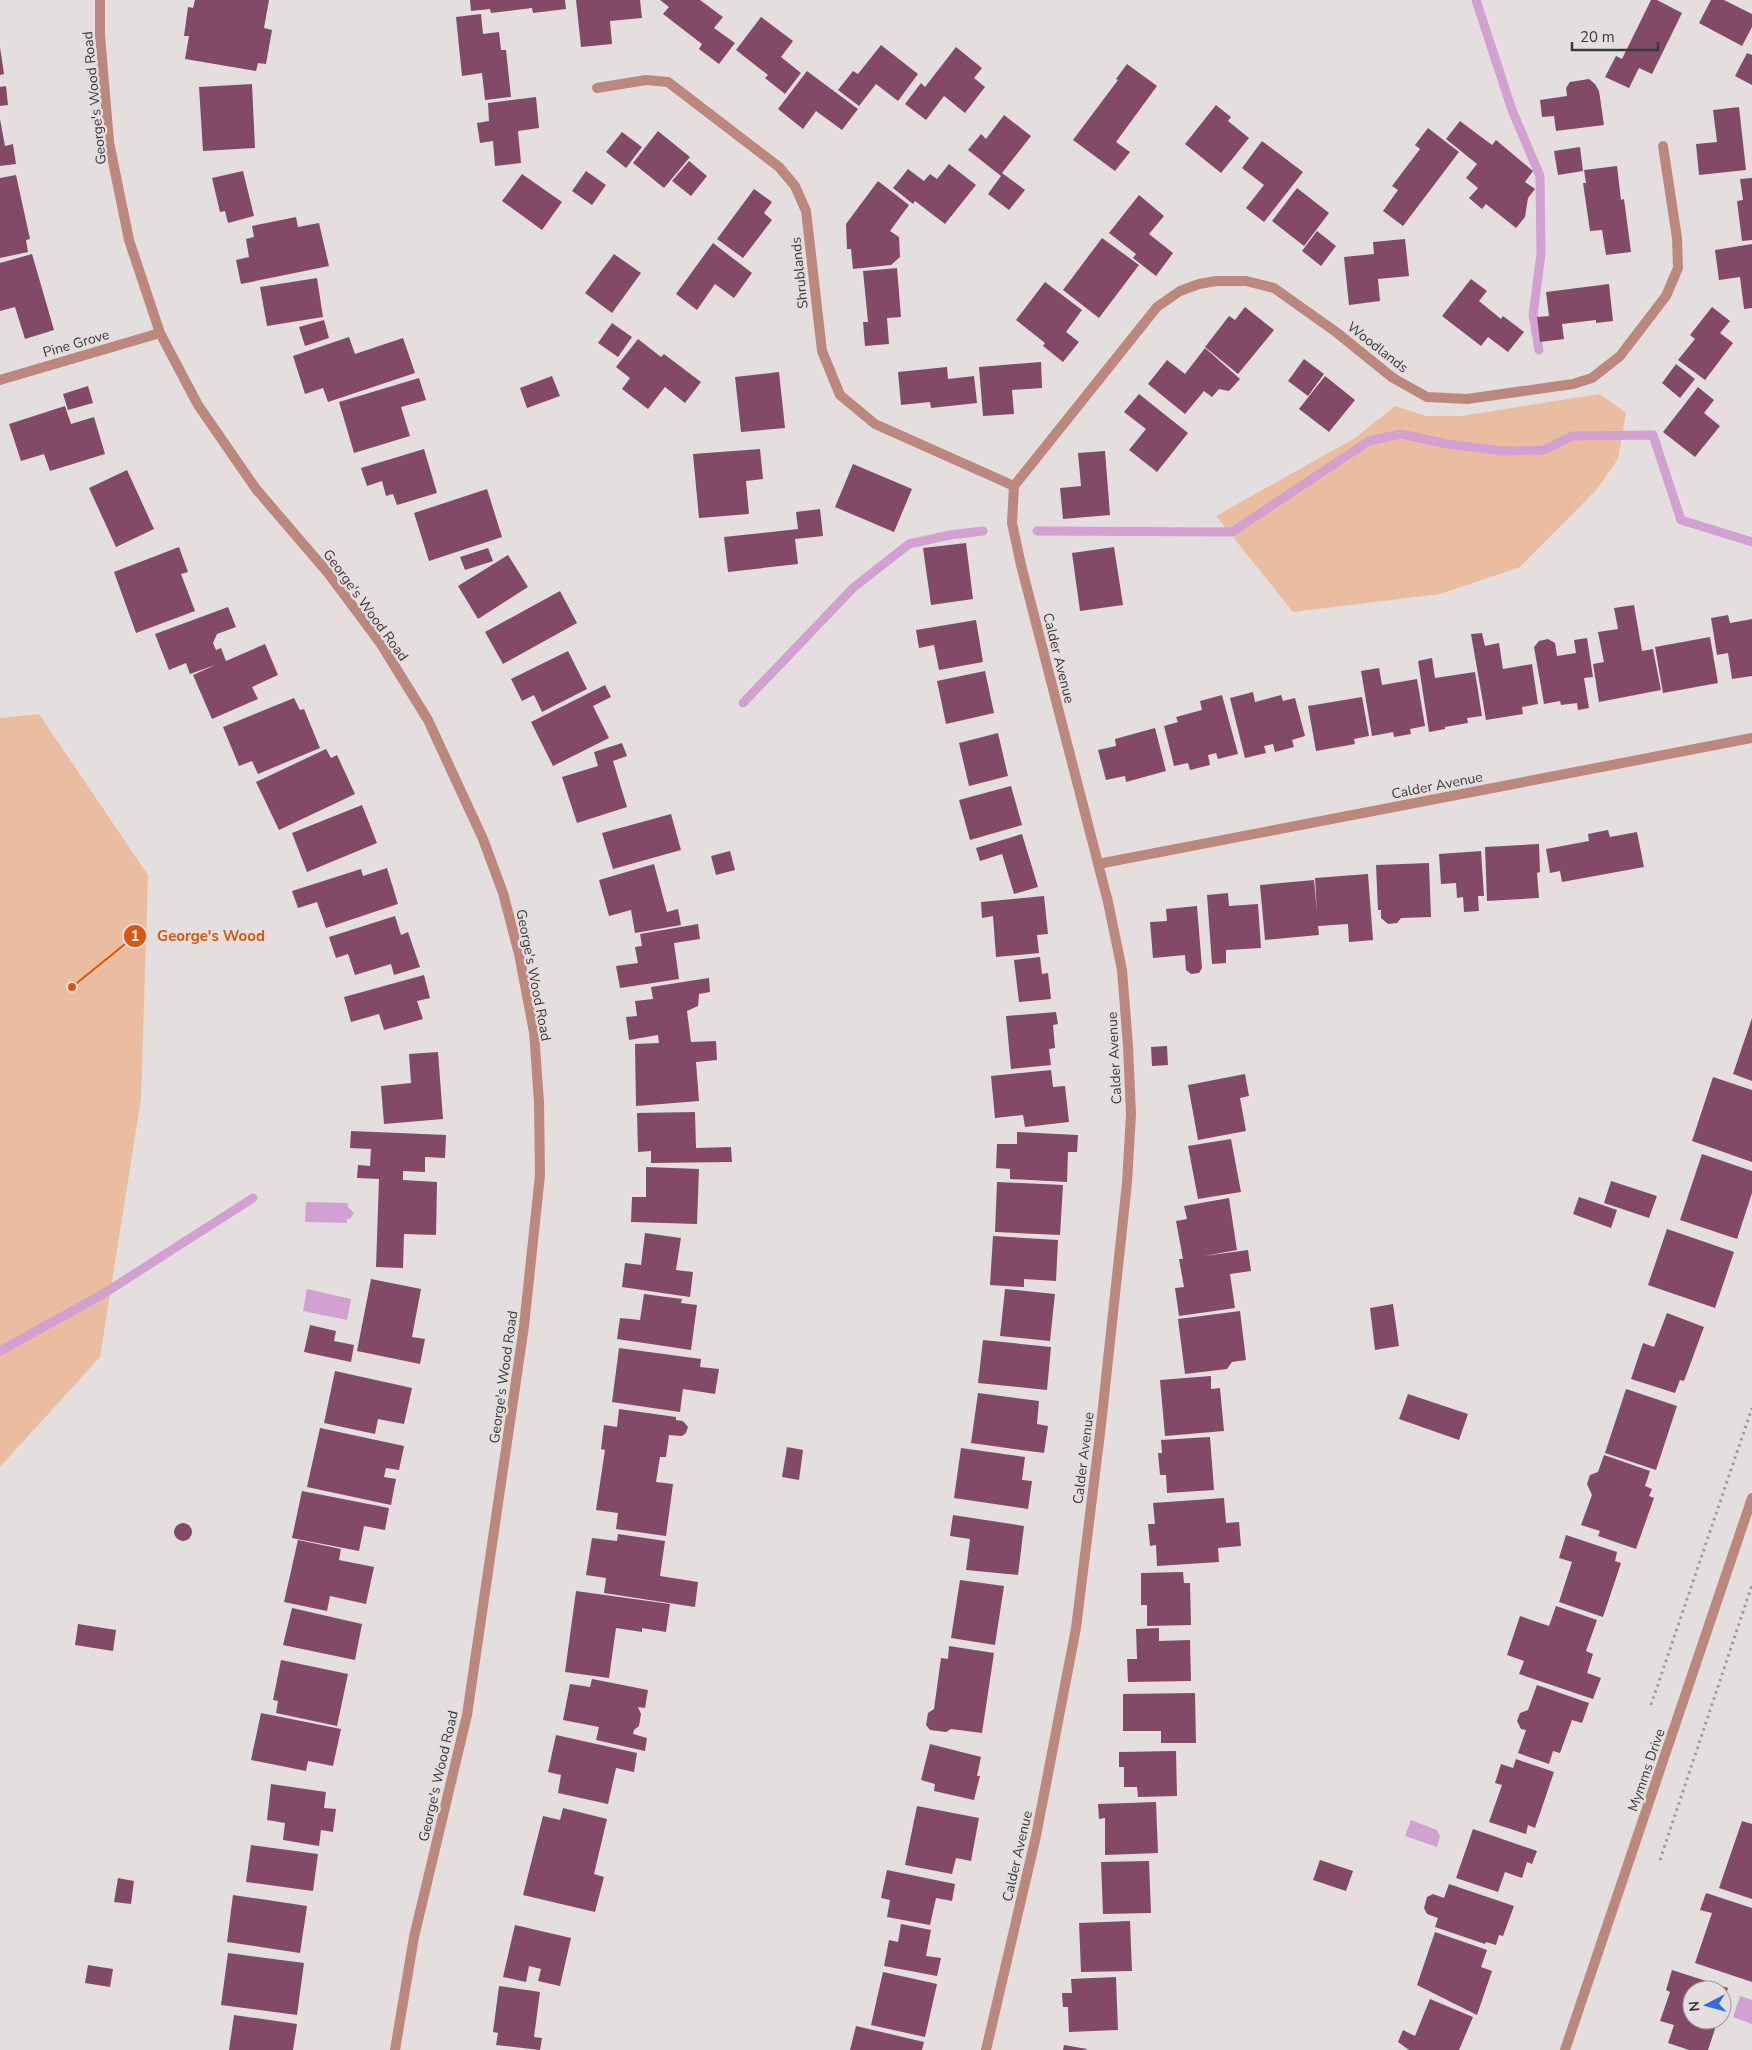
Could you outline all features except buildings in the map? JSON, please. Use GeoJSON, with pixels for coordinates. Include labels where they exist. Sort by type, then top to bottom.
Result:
{"type":"FeatureCollection","features":[{"type":"Feature","properties":{"kind":"street","name":"George's Wood Road"},"geometry":{"type":"LineString","coordinates":[[100,0],[100,34],[109,142],[130,240],[160,333],[198,405],[235,459],[256,489],[328,573],[381,644],[428,720],[483,839],[503,893],[519,954],[534,1032],[539,1102],[540,1175],[524,1326],[467,1715],[414,1937],[395,2050]]}},
{"type":"Feature","properties":{"kind":"street","name":"Shrublands"},"geometry":{"type":"LineString","coordinates":[[597,88],[646,80],[668,82],[778,167],[796,186],[806,211],[822,351],[840,395],[875,424],[1014,486]]}},
{"type":"Feature","properties":{"kind":"street","name":"Woodlands"},"geometry":{"type":"LineString","coordinates":[[1014,486],[1157,307],[1180,291],[1216,281],[1246,281],[1274,288],[1336,332],[1393,378],[1427,397],[1467,399],[1573,384],[1592,378],[1620,356],[1666,296],[1678,268],[1677,238],[1663,146]]}},
{"type":"Feature","properties":{"kind":"street","name":"Pine Grove"},"geometry":{"type":"LineString","coordinates":[[0,380],[160,333]]}},
{"type":"Feature","properties":{"kind":"street","name":"Calder Avenue"},"geometry":{"type":"LineString","coordinates":[[986,2050],[1036,1836],[1076,1628],[1102,1415],[1127,1183],[1131,1114],[1122,970],[1108,902],[1021,565],[1012,523],[1014,486]]}},
{"type":"Feature","properties":{"kind":"street","name":"Calder Avenue"},"geometry":{"type":"LineString","coordinates":[[1098,864],[1752,738]]}},
{"type":"Feature","properties":{"kind":"street","name":"Mymms Drive"},"geometry":{"type":"LineString","coordinates":[[1565,2050],[1752,1498]]}},
{"type":"Feature","properties":{"kind":"path"},"geometry":{"type":"LineString","coordinates":[[1651,1705],[1752,1408]]}},
{"type":"Feature","properties":{"kind":"path"},"geometry":{"type":"LineString","coordinates":[[1660,1860],[1752,1584]]}},
{"type":"Feature","properties":{"kind":"shaded area"},"geometry":{"type":"Polygon","coordinates":[[[1600,394],[1626,413],[1618,459],[1597,489],[1520,567],[1440,594],[1293,612],[1216,516],[1355,438],[1395,406],[1426,416],[1461,416],[1600,394]]]}},
{"type":"Feature","properties":{"kind":"shaded area"},"geometry":{"type":"Polygon","coordinates":[[[39,714],[148,875],[141,1099],[100,1357],[0,1467],[0,718],[39,714]]]}},
{"type":"Feature","properties":{"kind":"shaded area"},"geometry":{"type":"Polygon","coordinates":[[[306,1202],[348,1203],[348,1207],[354,1213],[350,1219],[347,1219],[347,1223],[305,1222],[306,1202]]]}},
{"type":"Feature","properties":{"kind":"shaded area"},"geometry":{"type":"Polygon","coordinates":[[[307,1289],[351,1299],[347,1320],[303,1311],[307,1289]]]}},
{"type":"Feature","properties":{"kind":"shaded area"},"geometry":{"type":"Polygon","coordinates":[[[1411,1820],[1437,1830],[1440,1836],[1437,1847],[1405,1836],[1411,1820]]]}},
{"type":"Feature","properties":{"kind":"shaded area"},"geometry":{"type":"Polygon","coordinates":[[[1740,1996],[1752,2000],[1752,2024],[1733,2017],[1740,1996]]]}},
{"type":"Feature","properties":{"kind":"waterway"},"geometry":{"type":"LineString","coordinates":[[1476,0],[1512,110],[1540,176],[1541,254],[1533,315],[1539,350]]}},
{"type":"Feature","properties":{"kind":"waterway"},"geometry":{"type":"LineString","coordinates":[[1037,531],[1232,532],[1369,441],[1401,434],[1447,444],[1502,451],[1544,450],[1572,436],[1653,435],[1681,520],[1752,542]]}},
{"type":"Feature","properties":{"kind":"waterway"},"geometry":{"type":"LineString","coordinates":[[743,703],[853,588],[909,544],[950,535],[983,531]]}},
{"type":"Feature","properties":{"kind":"waterway"},"geometry":{"type":"LineString","coordinates":[[0,1351],[103,1294],[253,1198]]}},
{"type":"Feature","properties":{"kind":"place","name":"George's Wood"},"geometry":{"type":"Point","coordinates":[72,987]}}]}
